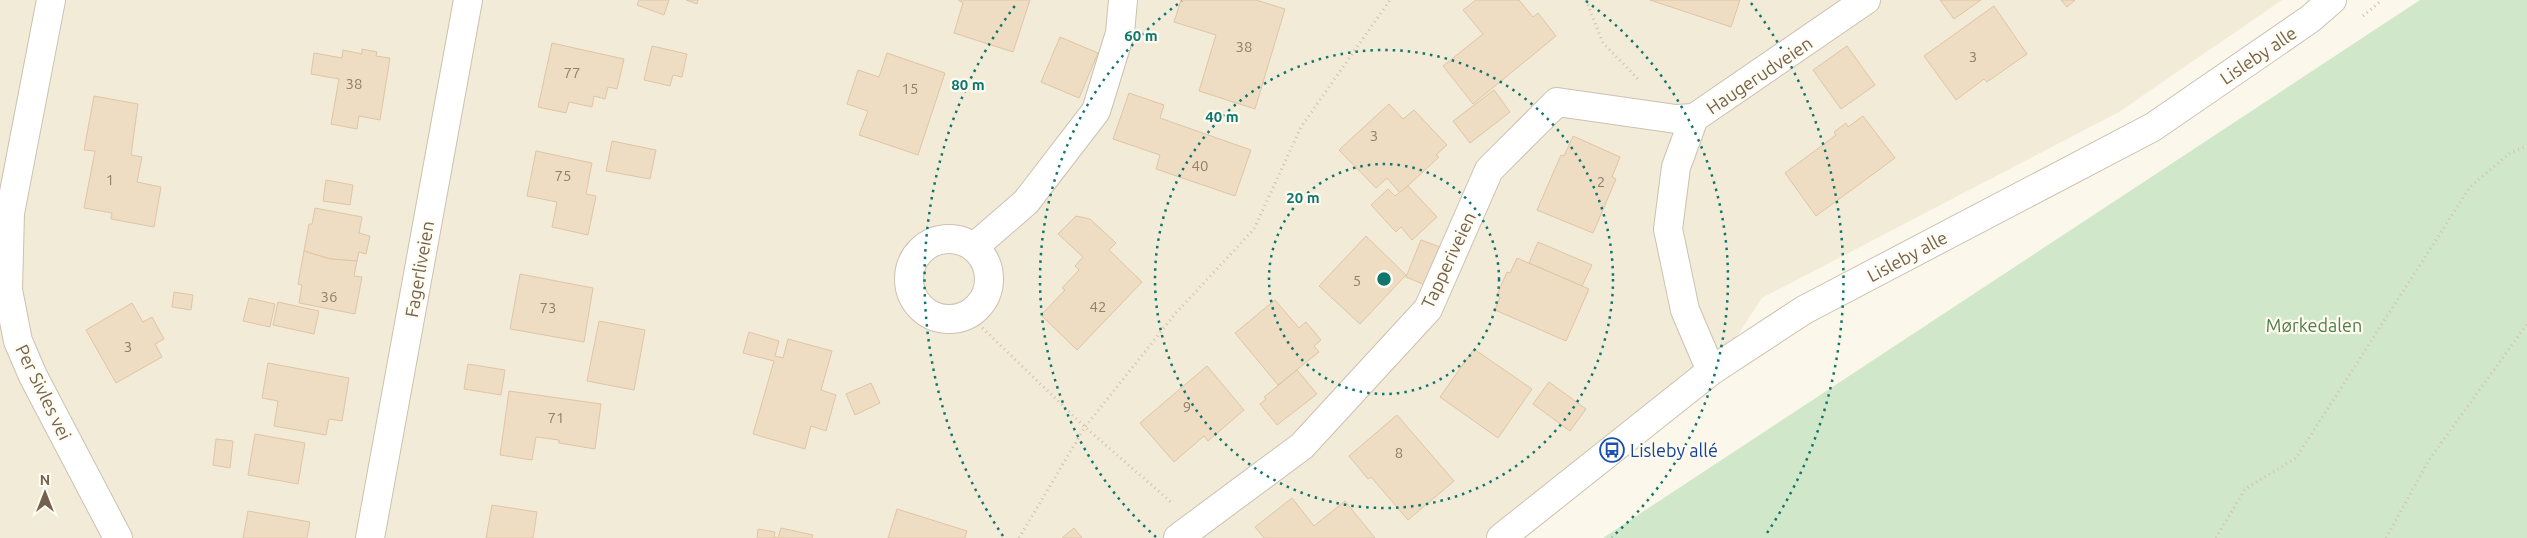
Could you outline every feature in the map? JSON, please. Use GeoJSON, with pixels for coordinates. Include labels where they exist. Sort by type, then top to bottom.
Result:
{"type":"FeatureCollection","features":[{"type":"Feature","properties":{"kind":"street","name":"Per Sivles vei"},"geometry":{"type":"LineString","coordinates":[[51,0],[10,213],[8,290],[18,340],[33,376],[118,538]]}},
{"type":"Feature","properties":{"kind":"street","name":"Fagerliveien"},"geometry":{"type":"LineString","coordinates":[[370,538],[468,0]]}},
{"type":"Feature","properties":{"kind":"street"},"geometry":{"type":"LineString","coordinates":[[974,247],[1026,202],[1096,110],[1120,33],[1123,0]]}},
{"type":"Feature","properties":{"kind":"street","name":"Lisleby alle"},"geometry":{"type":"LineString","coordinates":[[1501,538],[1710,371],[1804,310],[2153,126],[2310,19],[2332,0]]}},
{"type":"Feature","properties":{"kind":"street","name":"Haugerudveien"},"geometry":{"type":"LineString","coordinates":[[1710,371],[1685,310],[1668,229],[1676,167],[1685,119],[1854,4]]}},
{"type":"Feature","properties":{"kind":"street","name":"Tapperiveien"},"geometry":{"type":"LineString","coordinates":[[1187,531],[1302,446],[1428,309],[1490,170],[1557,102],[1685,119]]}},
{"type":"Feature","properties":{"kind":"street"},"geometry":{"type":"LineString","coordinates":[[945,239],[960,240],[974,247],[984,259],[989,274],[988,289],[980,304],[968,314],[952,320],[935,317],[921,308],[911,294],[908,280],[911,265],[919,252],[930,243],[945,239]]}},
{"type":"Feature","properties":{"kind":"path"},"geometry":{"type":"LineString","coordinates":[[1019,538],[1085,428],[1175,314],[1254,229],[1301,126],[1390,0]]}},
{"type":"Feature","properties":{"kind":"path"},"geometry":{"type":"LineString","coordinates":[[1586,0],[1604,44],[1685,119]]}},
{"type":"Feature","properties":{"kind":"path"},"geometry":{"type":"LineString","coordinates":[[2216,538],[2245,489],[2296,458],[2470,187],[2510,153],[2527,146]]}},
{"type":"Feature","properties":{"kind":"path"},"geometry":{"type":"LineString","coordinates":[[968,314],[1187,531]]}},
{"type":"Feature","properties":{"kind":"path"},"geometry":{"type":"LineString","coordinates":[[2386,538],[2430,460],[2527,324]]}},
{"type":"Feature","properties":{"kind":"shaded area"},"geometry":{"type":"Polygon","coordinates":[[[0,0],[2282,0],[2119,112],[1762,298],[1713,373],[1485,538],[0,538],[0,0]]]}},
{"type":"Feature","properties":{"kind":"green space","name":"Mørkedalen"},"geometry":{"type":"Polygon","coordinates":[[[2420,0],[2527,0],[2527,538],[1603,538],[2420,0]]]}},
{"type":"Feature","properties":{"kind":"building"},"geometry":{"type":"Polygon","coordinates":[[[639,0],[669,0],[664,15],[637,5],[639,0]]]}},
{"type":"Feature","properties":{"kind":"building"},"geometry":{"type":"Polygon","coordinates":[[[686,0],[698,0],[697,4],[686,0]]]}},
{"type":"Feature","properties":{"kind":"building"},"geometry":{"type":"Polygon","coordinates":[[[958,0],[1030,0],[1013,52],[954,33],[963,3],[958,0]]]}},
{"type":"Feature","properties":{"kind":"building"},"geometry":{"type":"Polygon","coordinates":[[[1181,0],[1256,0],[1285,9],[1255,109],[1199,91],[1216,35],[1174,22],[1181,0]]]}},
{"type":"Feature","properties":{"kind":"building"},"geometry":{"type":"Polygon","coordinates":[[[1476,0],[1519,0],[1533,17],[1538,13],[1556,36],[1473,104],[1443,66],[1483,34],[1463,10],[1476,0]]]}},
{"type":"Feature","properties":{"kind":"building"},"geometry":{"type":"Polygon","coordinates":[[[1650,0],[1740,0],[1731,27],[1650,0]]]}},
{"type":"Feature","properties":{"kind":"building"},"geometry":{"type":"Polygon","coordinates":[[[1940,0],[1981,0],[1954,19],[1940,0]]]}},
{"type":"Feature","properties":{"kind":"building"},"geometry":{"type":"Polygon","coordinates":[[[2061,0],[2075,0],[2067,7],[2061,0]]]}},
{"type":"Feature","properties":{"kind":"building"},"geometry":{"type":"Polygon","coordinates":[[[1994,6],[2027,54],[1987,82],[1984,79],[1956,100],[1924,56],[1994,6]]]}},
{"type":"Feature","properties":{"kind":"building"},"geometry":{"type":"Polygon","coordinates":[[[1060,37],[1098,53],[1079,98],[1041,82],[1060,37]]]}},
{"type":"Feature","properties":{"kind":"building"},"geometry":{"type":"Polygon","coordinates":[[[552,43],[624,59],[617,89],[608,87],[605,99],[594,96],[592,107],[569,102],[566,113],[538,107],[552,43]]]}},
{"type":"Feature","properties":{"kind":"building"},"geometry":{"type":"Polygon","coordinates":[[[652,46],[687,54],[682,77],[673,75],[670,86],[644,80],[652,46]]]}},
{"type":"Feature","properties":{"kind":"building"},"geometry":{"type":"Polygon","coordinates":[[[1847,46],[1875,85],[1841,109],[1813,70],[1847,46]]]}},
{"type":"Feature","properties":{"kind":"building"},"geometry":{"type":"Polygon","coordinates":[[[362,49],[377,52],[376,56],[390,58],[380,120],[359,116],[357,129],[331,124],[339,79],[311,74],[314,53],[342,58],[343,50],[362,54],[362,49]]]}},
{"type":"Feature","properties":{"kind":"building"},"geometry":{"type":"Polygon","coordinates":[[[887,53],[945,73],[918,155],[859,135],[868,111],[847,104],[858,70],[879,77],[887,53]]]}},
{"type":"Feature","properties":{"kind":"building"},"geometry":{"type":"Polygon","coordinates":[[[1494,90],[1510,112],[1470,143],[1453,121],[1494,90]]]}},
{"type":"Feature","properties":{"kind":"building"},"geometry":{"type":"Polygon","coordinates":[[[1129,93],[1164,105],[1160,118],[1251,150],[1235,196],[1156,169],[1160,155],[1113,139],[1129,93]]]}},
{"type":"Feature","properties":{"kind":"building"},"geometry":{"type":"Polygon","coordinates":[[[94,96],[138,104],[131,155],[142,157],[137,182],[161,187],[154,227],[111,219],[112,213],[84,208],[95,151],[84,150],[94,96]]]}},
{"type":"Feature","properties":{"kind":"building"},"geometry":{"type":"Polygon","coordinates":[[[1389,104],[1403,119],[1414,110],[1447,145],[1436,155],[1439,157],[1400,193],[1387,178],[1376,188],[1339,150],[1389,104]]]}},
{"type":"Feature","properties":{"kind":"building"},"geometry":{"type":"Polygon","coordinates":[[[1863,116],[1895,158],[1816,216],[1785,173],[1836,135],[1834,132],[1846,123],[1848,127],[1863,116]]]}},
{"type":"Feature","properties":{"kind":"building"},"geometry":{"type":"Polygon","coordinates":[[[1573,136],[1620,157],[1612,177],[1616,179],[1593,233],[1537,210],[1561,155],[1564,156],[1573,136]]]}},
{"type":"Feature","properties":{"kind":"building"},"geometry":{"type":"Polygon","coordinates":[[[612,141],[656,150],[650,179],[606,171],[612,141]]]}},
{"type":"Feature","properties":{"kind":"building"},"geometry":{"type":"Polygon","coordinates":[[[536,151],[592,163],[586,194],[596,196],[588,235],[552,227],[557,202],[527,196],[536,151]]]}},
{"type":"Feature","properties":{"kind":"building"},"geometry":{"type":"Polygon","coordinates":[[[326,180],[353,185],[350,205],[323,201],[326,180]]]}},
{"type":"Feature","properties":{"kind":"building"},"geometry":{"type":"Polygon","coordinates":[[[1408,186],[1437,217],[1412,240],[1401,227],[1396,232],[1371,205],[1388,189],[1395,196],[1408,186]]]}},
{"type":"Feature","properties":{"kind":"building"},"geometry":{"type":"Polygon","coordinates":[[[315,208],[362,217],[359,233],[370,236],[366,254],[359,252],[357,261],[330,259],[304,251],[309,224],[312,224],[315,208]]]}},
{"type":"Feature","properties":{"kind":"building"},"geometry":{"type":"Polygon","coordinates":[[[1076,216],[1090,219],[1116,243],[1109,250],[1142,282],[1077,350],[1041,315],[1065,290],[1062,288],[1079,270],[1075,266],[1083,257],[1058,234],[1076,216]]]}},
{"type":"Feature","properties":{"kind":"building"},"geometry":{"type":"Polygon","coordinates":[[[1366,236],[1406,275],[1360,324],[1319,286],[1366,236]]]}},
{"type":"Feature","properties":{"kind":"building"},"geometry":{"type":"Polygon","coordinates":[[[1421,240],[1445,249],[1430,287],[1406,277],[1421,240]]]}},
{"type":"Feature","properties":{"kind":"building"},"geometry":{"type":"Polygon","coordinates":[[[1538,242],[1592,265],[1582,286],[1529,263],[1538,242]]]}},
{"type":"Feature","properties":{"kind":"building"},"geometry":{"type":"Polygon","coordinates":[[[304,251],[330,259],[357,261],[354,276],[362,277],[355,314],[299,303],[302,285],[298,284],[304,251]]]}},
{"type":"Feature","properties":{"kind":"building"},"geometry":{"type":"Polygon","coordinates":[[[1517,258],[1589,289],[1566,341],[1495,310],[1500,297],[1497,295],[1507,272],[1510,273],[1517,258]]]}},
{"type":"Feature","properties":{"kind":"building"},"geometry":{"type":"Polygon","coordinates":[[[520,274],[593,288],[584,342],[510,329],[520,274]]]}},
{"type":"Feature","properties":{"kind":"building"},"geometry":{"type":"Polygon","coordinates":[[[174,292],[193,295],[191,310],[172,307],[174,292]]]}},
{"type":"Feature","properties":{"kind":"building"},"geometry":{"type":"Polygon","coordinates":[[[249,298],[275,304],[270,327],[243,321],[249,298]]]}},
{"type":"Feature","properties":{"kind":"building"},"geometry":{"type":"Polygon","coordinates":[[[1275,300],[1299,328],[1306,322],[1321,340],[1314,346],[1319,352],[1278,385],[1235,333],[1275,300]]]}},
{"type":"Feature","properties":{"kind":"building"},"geometry":{"type":"Polygon","coordinates":[[[278,302],[319,311],[314,334],[273,325],[278,302]]]}},
{"type":"Feature","properties":{"kind":"building"},"geometry":{"type":"Polygon","coordinates":[[[132,303],[143,322],[152,317],[164,339],[155,344],[162,357],[116,383],[86,330],[132,303]]]}},
{"type":"Feature","properties":{"kind":"building"},"geometry":{"type":"Polygon","coordinates":[[[599,321],[645,330],[634,390],[587,381],[599,321]]]}},
{"type":"Feature","properties":{"kind":"building"},"geometry":{"type":"Polygon","coordinates":[[[749,332],[779,341],[775,356],[783,358],[788,339],[832,351],[821,390],[836,395],[826,431],[811,426],[805,449],[753,434],[774,361],[743,353],[749,332]]]}},
{"type":"Feature","properties":{"kind":"building"},"geometry":{"type":"Polygon","coordinates":[[[1474,349],[1532,389],[1498,438],[1440,397],[1474,349]]]}},
{"type":"Feature","properties":{"kind":"building"},"geometry":{"type":"Polygon","coordinates":[[[268,363],[349,378],[342,421],[329,419],[326,435],[274,426],[278,401],[262,398],[268,363]]]}},
{"type":"Feature","properties":{"kind":"building"},"geometry":{"type":"Polygon","coordinates":[[[468,364],[505,370],[501,395],[464,389],[468,364]]]}},
{"type":"Feature","properties":{"kind":"building"},"geometry":{"type":"Polygon","coordinates":[[[1207,366],[1244,410],[1208,441],[1204,436],[1174,462],[1140,423],[1207,366]]]}},
{"type":"Feature","properties":{"kind":"building"},"geometry":{"type":"Polygon","coordinates":[[[1297,370],[1317,394],[1277,425],[1260,404],[1266,399],[1264,397],[1297,370]]]}},
{"type":"Feature","properties":{"kind":"building"},"geometry":{"type":"Polygon","coordinates":[[[1549,382],[1586,409],[1570,431],[1533,404],[1549,382]]]}},
{"type":"Feature","properties":{"kind":"building"},"geometry":{"type":"Polygon","coordinates":[[[871,383],[880,403],[855,415],[846,394],[871,383]]]}},
{"type":"Feature","properties":{"kind":"building"},"geometry":{"type":"Polygon","coordinates":[[[509,391],[601,404],[595,449],[559,443],[559,440],[536,437],[532,460],[500,455],[509,391]]]}},
{"type":"Feature","properties":{"kind":"building"},"geometry":{"type":"Polygon","coordinates":[[[1397,415],[1454,481],[1408,520],[1371,477],[1368,479],[1349,456],[1397,415]]]}},
{"type":"Feature","properties":{"kind":"building"},"geometry":{"type":"Polygon","coordinates":[[[255,434],[305,443],[298,484],[248,475],[255,434]]]}},
{"type":"Feature","properties":{"kind":"building"},"geometry":{"type":"Polygon","coordinates":[[[216,439],[233,441],[230,468],[213,465],[216,439]]]}},
{"type":"Feature","properties":{"kind":"building"},"geometry":{"type":"Polygon","coordinates":[[[1292,498],[1314,526],[1345,501],[1375,538],[1264,538],[1255,527],[1292,498]]]}},
{"type":"Feature","properties":{"kind":"building"},"geometry":{"type":"Polygon","coordinates":[[[492,505],[537,512],[533,538],[486,538],[492,505]]]}},
{"type":"Feature","properties":{"kind":"building"},"geometry":{"type":"Polygon","coordinates":[[[897,509],[967,531],[965,538],[888,538],[897,509]]]}},
{"type":"Feature","properties":{"kind":"building"},"geometry":{"type":"Polygon","coordinates":[[[248,511],[310,522],[307,538],[243,538],[248,511]]]}},
{"type":"Feature","properties":{"kind":"building"},"geometry":{"type":"Polygon","coordinates":[[[781,528],[813,535],[812,538],[778,538],[781,528]]]}},
{"type":"Feature","properties":{"kind":"building"},"geometry":{"type":"Polygon","coordinates":[[[1074,528],[1082,538],[1062,538],[1074,528]]]}},
{"type":"Feature","properties":{"kind":"building"},"geometry":{"type":"Polygon","coordinates":[[[758,529],[775,532],[774,537],[778,538],[757,538],[758,529]]]}},
{"type":"Feature","properties":{"kind":"place","name":"Lisleby allé"},"geometry":{"type":"Point","coordinates":[1612,450]}}]}
